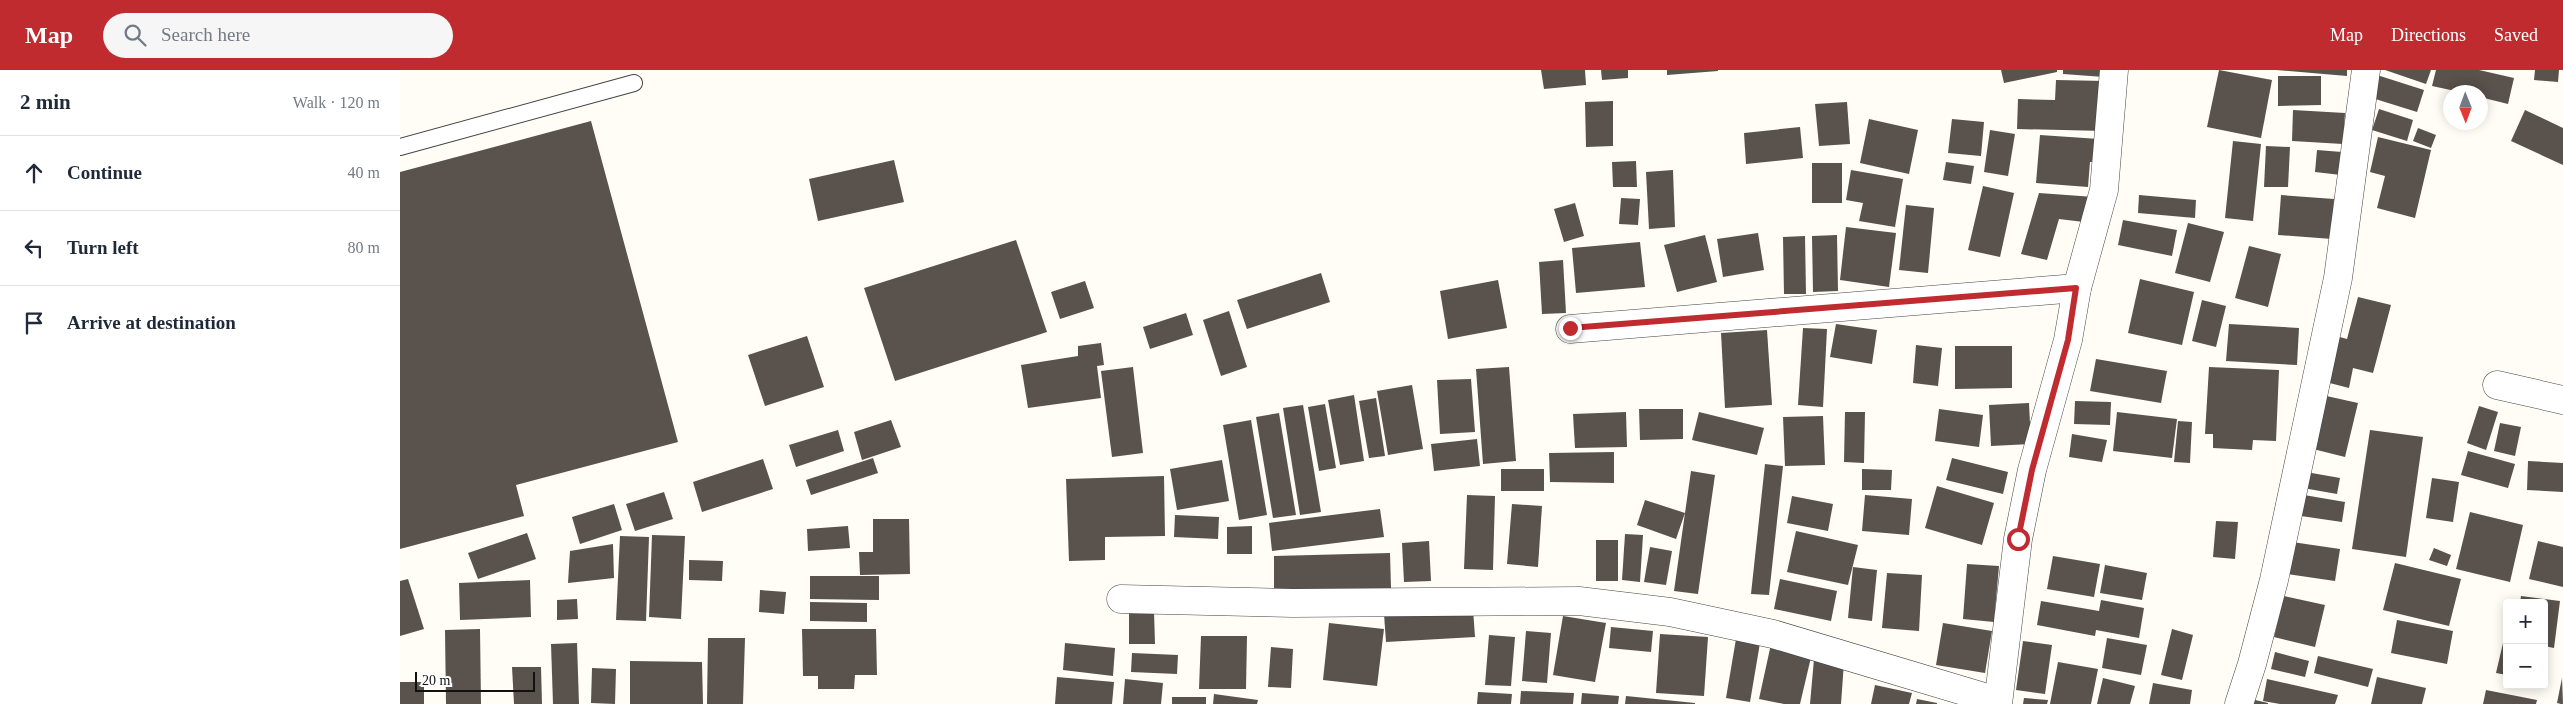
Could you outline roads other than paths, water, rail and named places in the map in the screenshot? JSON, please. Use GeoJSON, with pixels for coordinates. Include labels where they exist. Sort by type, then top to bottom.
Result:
{"type":"FeatureCollection","features":[{"type":"Feature","properties":{"kind":"street"},"geometry":{"type":"LineString","coordinates":[[1121,599],[1293,603],[1579,600],[1670,612],[1773,634],[1997,703],[2018,539],[2032,470],[2068,340],[2076,288],[2104,190],[2114,70]]}},
{"type":"Feature","properties":{"kind":"street"},"geometry":{"type":"LineString","coordinates":[[2239,704],[2274,580],[2338,278],[2366,70]]}},
{"type":"Feature","properties":{"kind":"street"},"geometry":{"type":"LineString","coordinates":[[1570,328],[2076,288]]}},
{"type":"Feature","properties":{"kind":"street"},"geometry":{"type":"LineString","coordinates":[[2497,384],[2563,400]]}},
{"type":"Feature","properties":{"kind":"lane"},"geometry":{"type":"LineString","coordinates":[[400,147],[634,83]]}}]}
